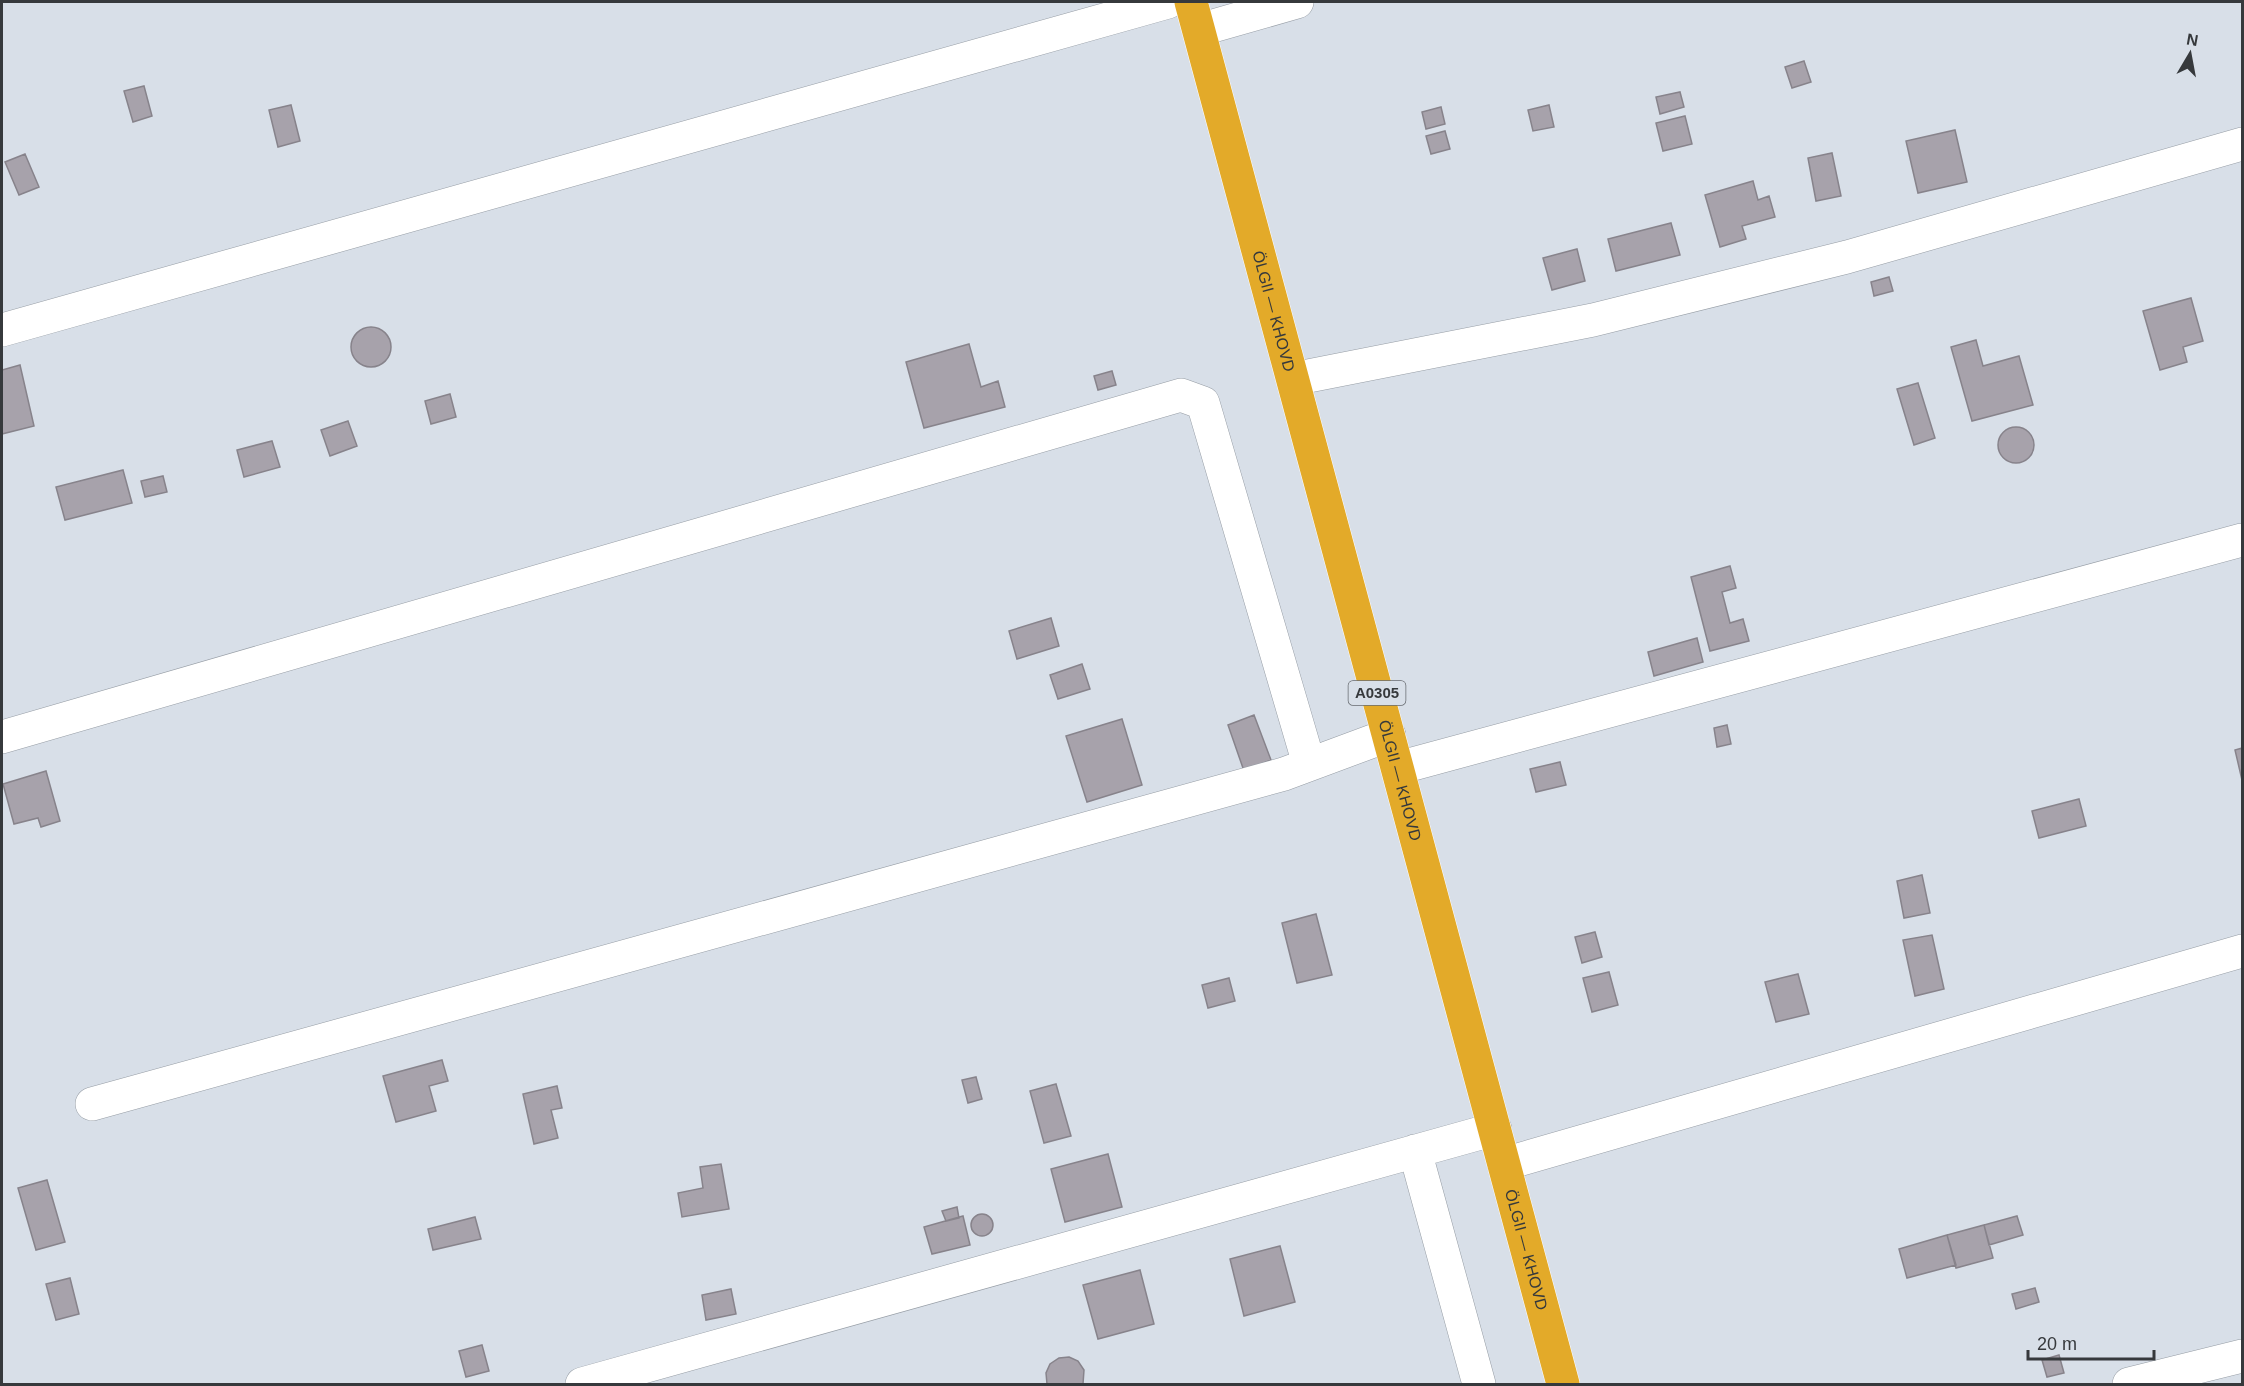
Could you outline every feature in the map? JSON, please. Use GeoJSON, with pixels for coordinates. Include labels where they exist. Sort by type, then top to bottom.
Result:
{"type":"FeatureCollection","features":[{"type":"Feature","properties":{"kind":"highway","name":"ÖLGII — KHOVD"},"geometry":{"type":"LineString","coordinates":[[1195,16],[1563,1384]]}},
{"type":"Feature","properties":{"kind":"street"},"geometry":{"type":"LineString","coordinates":[[2,330],[1112,9],[1168,2]]}},
{"type":"Feature","properties":{"kind":"street"},"geometry":{"type":"LineString","coordinates":[[1195,16],[1297,2]]}},
{"type":"Feature","properties":{"kind":"street"},"geometry":{"type":"LineString","coordinates":[[1293,379],[1593,320],[1847,257],[2242,144]]}},
{"type":"Feature","properties":{"kind":"street"},"geometry":{"type":"LineString","coordinates":[[2,737],[1181,395],[1203,403],[1309,764]]}},
{"type":"Feature","properties":{"kind":"street"},"geometry":{"type":"LineString","coordinates":[[1398,768],[2242,540]]}},
{"type":"Feature","properties":{"kind":"street"},"geometry":{"type":"LineString","coordinates":[[92,1104],[1284,774],[1389,735]]}},
{"type":"Feature","properties":{"kind":"street"},"geometry":{"type":"LineString","coordinates":[[1504,1164],[2242,951]]}},
{"type":"Feature","properties":{"kind":"street"},"geometry":{"type":"LineString","coordinates":[[582,1384],[1495,1129]]}},
{"type":"Feature","properties":{"kind":"street"},"geometry":{"type":"LineString","coordinates":[[1415,1151],[1479,1384]]}},
{"type":"Feature","properties":{"kind":"street"},"geometry":{"type":"LineString","coordinates":[[2129,1384],[2242,1356]]}},
{"type":"Feature","properties":{"kind":"building"},"geometry":{"type":"Polygon","coordinates":[[[1804,61],[1811,82],[1792,88],[1785,67],[1804,61]]]}},
{"type":"Feature","properties":{"kind":"building"},"geometry":{"type":"Polygon","coordinates":[[[144,86],[152,116],[133,122],[124,91],[144,86]]]}},
{"type":"Feature","properties":{"kind":"building"},"geometry":{"type":"Polygon","coordinates":[[[1680,92],[1684,107],[1660,114],[1656,97],[1680,92]]]}},
{"type":"Feature","properties":{"kind":"building"},"geometry":{"type":"Polygon","coordinates":[[[291,105],[300,141],[278,147],[269,110],[291,105]]]}},
{"type":"Feature","properties":{"kind":"building"},"geometry":{"type":"Polygon","coordinates":[[[1549,105],[1554,127],[1533,131],[1528,110],[1549,105]]]}},
{"type":"Feature","properties":{"kind":"building"},"geometry":{"type":"Polygon","coordinates":[[[1441,107],[1445,124],[1426,129],[1422,112],[1441,107]]]}},
{"type":"Feature","properties":{"kind":"building"},"geometry":{"type":"Polygon","coordinates":[[[1685,116],[1692,144],[1663,151],[1656,123],[1685,116]]]}},
{"type":"Feature","properties":{"kind":"building"},"geometry":{"type":"Polygon","coordinates":[[[1955,130],[1967,182],[1918,193],[1906,141],[1955,130]]]}},
{"type":"Feature","properties":{"kind":"building"},"geometry":{"type":"Polygon","coordinates":[[[1445,131],[1450,149],[1431,154],[1426,136],[1445,131]]]}},
{"type":"Feature","properties":{"kind":"building"},"geometry":{"type":"Polygon","coordinates":[[[1832,153],[1841,196],[1816,201],[1808,158],[1832,153]]]}},
{"type":"Feature","properties":{"kind":"building"},"geometry":{"type":"Polygon","coordinates":[[[25,154],[39,187],[19,195],[5,162],[25,154]]]}},
{"type":"Feature","properties":{"kind":"building"},"geometry":{"type":"Polygon","coordinates":[[[1753,181],[1758,200],[1769,196],[1775,217],[1742,226],[1746,239],[1720,247],[1705,195],[1753,181]]]}},
{"type":"Feature","properties":{"kind":"building"},"geometry":{"type":"Polygon","coordinates":[[[1671,223],[1680,255],[1616,271],[1608,239],[1671,223]]]}},
{"type":"Feature","properties":{"kind":"building"},"geometry":{"type":"Polygon","coordinates":[[[1577,249],[1585,281],[1552,290],[1543,258],[1577,249]]]}},
{"type":"Feature","properties":{"kind":"building"},"geometry":{"type":"Polygon","coordinates":[[[1889,277],[1893,291],[1874,296],[1871,282],[1889,277]]]}},
{"type":"Feature","properties":{"kind":"building"},"geometry":{"type":"Polygon","coordinates":[[[2191,298],[2203,341],[2183,347],[2187,362],[2160,370],[2143,311],[2191,298]]]}},
{"type":"Feature","properties":{"kind":"building"},"geometry":{"type":"Polygon","coordinates":[[[371,327],[379,328],[385,333],[390,339],[390,355],[385,361],[379,366],[371,367],[363,366],[357,361],[352,355],[351,347],[352,339],[357,333],[363,328],[371,327]]]}},
{"type":"Feature","properties":{"kind":"building"},"geometry":{"type":"Polygon","coordinates":[[[1976,340],[1983,366],[2019,356],[2033,405],[1972,421],[1951,347],[1976,340]]]}},
{"type":"Feature","properties":{"kind":"building"},"geometry":{"type":"Polygon","coordinates":[[[969,344],[981,387],[998,381],[1005,407],[924,428],[906,362],[969,344]]]}},
{"type":"Feature","properties":{"kind":"building"},"geometry":{"type":"Polygon","coordinates":[[[20,365],[34,426],[2,434],[2,370],[20,365]]]}},
{"type":"Feature","properties":{"kind":"building"},"geometry":{"type":"Polygon","coordinates":[[[1112,371],[1116,385],[1098,390],[1094,376],[1112,371]]]}},
{"type":"Feature","properties":{"kind":"building"},"geometry":{"type":"Polygon","coordinates":[[[1918,383],[1935,438],[1914,445],[1897,389],[1918,383]]]}},
{"type":"Feature","properties":{"kind":"building"},"geometry":{"type":"Polygon","coordinates":[[[450,394],[456,417],[431,424],[425,401],[450,394]]]}},
{"type":"Feature","properties":{"kind":"building"},"geometry":{"type":"Polygon","coordinates":[[[348,421],[357,446],[330,456],[321,430],[348,421]]]}},
{"type":"Feature","properties":{"kind":"building"},"geometry":{"type":"Polygon","coordinates":[[[2016,427],[2028,433],[2034,445],[2028,457],[2016,463],[2004,457],[1998,445],[2004,433],[2016,427]]]}},
{"type":"Feature","properties":{"kind":"building"},"geometry":{"type":"Polygon","coordinates":[[[272,441],[280,467],[244,477],[237,450],[272,441]]]}},
{"type":"Feature","properties":{"kind":"building"},"geometry":{"type":"Polygon","coordinates":[[[123,470],[132,503],[65,520],[56,487],[123,470]]]}},
{"type":"Feature","properties":{"kind":"building"},"geometry":{"type":"Polygon","coordinates":[[[163,476],[167,492],[145,497],[141,481],[163,476]]]}},
{"type":"Feature","properties":{"kind":"building"},"geometry":{"type":"Polygon","coordinates":[[[1730,566],[1736,588],[1722,592],[1730,623],[1743,619],[1749,641],[1710,651],[1691,577],[1730,566]]]}},
{"type":"Feature","properties":{"kind":"building"},"geometry":{"type":"Polygon","coordinates":[[[1051,618],[1059,646],[1017,659],[1009,631],[1051,618]]]}},
{"type":"Feature","properties":{"kind":"building"},"geometry":{"type":"Polygon","coordinates":[[[1697,638],[1703,662],[1654,676],[1648,652],[1697,638]]]}},
{"type":"Feature","properties":{"kind":"building"},"geometry":{"type":"Polygon","coordinates":[[[1082,664],[1090,689],[1058,699],[1050,675],[1082,664]]]}},
{"type":"Feature","properties":{"kind":"building"},"geometry":{"type":"Polygon","coordinates":[[[1254,715],[1271,760],[1244,771],[1228,725],[1254,715]]]}},
{"type":"Feature","properties":{"kind":"building"},"geometry":{"type":"Polygon","coordinates":[[[1122,719],[1142,785],[1087,802],[1066,736],[1122,719]]]}},
{"type":"Feature","properties":{"kind":"building"},"geometry":{"type":"Polygon","coordinates":[[[1727,725],[1731,744],[1717,747],[1714,728],[1727,725]]]}},
{"type":"Feature","properties":{"kind":"building"},"geometry":{"type":"Polygon","coordinates":[[[2242,748],[2242,780],[2235,750],[2242,748]]]}},
{"type":"Feature","properties":{"kind":"building"},"geometry":{"type":"Polygon","coordinates":[[[1560,762],[1566,785],[1536,792],[1530,769],[1560,762]]]}},
{"type":"Feature","properties":{"kind":"building"},"geometry":{"type":"Polygon","coordinates":[[[46,771],[60,821],[41,827],[38,818],[14,824],[3,784],[46,771]]]}},
{"type":"Feature","properties":{"kind":"building"},"geometry":{"type":"Polygon","coordinates":[[[2079,799],[2086,826],[2039,838],[2032,811],[2079,799]]]}},
{"type":"Feature","properties":{"kind":"building"},"geometry":{"type":"Polygon","coordinates":[[[1922,875],[1930,913],[1904,918],[1897,881],[1922,875]]]}},
{"type":"Feature","properties":{"kind":"building"},"geometry":{"type":"Polygon","coordinates":[[[1316,914],[1332,975],[1297,983],[1282,923],[1316,914]]]}},
{"type":"Feature","properties":{"kind":"building"},"geometry":{"type":"Polygon","coordinates":[[[1595,932],[1602,957],[1582,963],[1575,937],[1595,932]]]}},
{"type":"Feature","properties":{"kind":"building"},"geometry":{"type":"Polygon","coordinates":[[[1932,935],[1944,989],[1915,996],[1903,940],[1932,935]]]}},
{"type":"Feature","properties":{"kind":"building"},"geometry":{"type":"Polygon","coordinates":[[[1609,972],[1618,1005],[1592,1012],[1583,978],[1609,972]]]}},
{"type":"Feature","properties":{"kind":"building"},"geometry":{"type":"Polygon","coordinates":[[[1798,974],[1809,1014],[1776,1022],[1765,982],[1798,974]]]}},
{"type":"Feature","properties":{"kind":"building"},"geometry":{"type":"Polygon","coordinates":[[[1229,978],[1235,1001],[1208,1008],[1202,985],[1229,978]]]}},
{"type":"Feature","properties":{"kind":"building"},"geometry":{"type":"Polygon","coordinates":[[[442,1060],[448,1081],[429,1086],[436,1111],[396,1122],[383,1076],[442,1060]]]}},
{"type":"Feature","properties":{"kind":"building"},"geometry":{"type":"Polygon","coordinates":[[[976,1077],[982,1099],[968,1103],[962,1080],[976,1077]]]}},
{"type":"Feature","properties":{"kind":"building"},"geometry":{"type":"Polygon","coordinates":[[[1056,1084],[1071,1136],[1044,1143],[1030,1091],[1056,1084]]]}},
{"type":"Feature","properties":{"kind":"building"},"geometry":{"type":"Polygon","coordinates":[[[557,1086],[562,1108],[551,1110],[558,1138],[534,1144],[523,1094],[557,1086]]]}},
{"type":"Feature","properties":{"kind":"building"},"geometry":{"type":"Polygon","coordinates":[[[1108,1154],[1122,1207],[1065,1222],[1051,1169],[1108,1154]]]}},
{"type":"Feature","properties":{"kind":"building"},"geometry":{"type":"Polygon","coordinates":[[[721,1164],[729,1209],[682,1217],[678,1193],[703,1188],[700,1167],[721,1164]]]}},
{"type":"Feature","properties":{"kind":"building"},"geometry":{"type":"Polygon","coordinates":[[[47,1180],[65,1242],[36,1250],[18,1188],[47,1180]]]}},
{"type":"Feature","properties":{"kind":"building"},"geometry":{"type":"Polygon","coordinates":[[[957,1207],[959,1218],[946,1221],[942,1211],[957,1207]]]}},
{"type":"Feature","properties":{"kind":"building"},"geometry":{"type":"Polygon","coordinates":[[[982,1214],[990,1217],[993,1225],[990,1233],[982,1236],[974,1233],[971,1225],[974,1217],[982,1214]]]}},
{"type":"Feature","properties":{"kind":"building"},"geometry":{"type":"Polygon","coordinates":[[[963,1216],[970,1245],[932,1254],[924,1227],[963,1216]]]}},
{"type":"Feature","properties":{"kind":"building"},"geometry":{"type":"Polygon","coordinates":[[[2017,1216],[2023,1235],[1989,1245],[1984,1225],[2017,1216]]]}},
{"type":"Feature","properties":{"kind":"building"},"geometry":{"type":"Polygon","coordinates":[[[475,1217],[481,1239],[433,1250],[428,1229],[475,1217]]]}},
{"type":"Feature","properties":{"kind":"building"},"geometry":{"type":"Polygon","coordinates":[[[1984,1225],[1993,1258],[1956,1268],[1947,1235],[1984,1225]]]}},
{"type":"Feature","properties":{"kind":"building"},"geometry":{"type":"Polygon","coordinates":[[[1947,1235],[1956,1265],[1907,1278],[1899,1249],[1947,1235]]]}},
{"type":"Feature","properties":{"kind":"building"},"geometry":{"type":"Polygon","coordinates":[[[1280,1246],[1295,1302],[1244,1316],[1230,1259],[1280,1246]]]}},
{"type":"Feature","properties":{"kind":"building"},"geometry":{"type":"Polygon","coordinates":[[[1140,1270],[1154,1324],[1098,1339],[1083,1285],[1140,1270]]]}},
{"type":"Feature","properties":{"kind":"building"},"geometry":{"type":"Polygon","coordinates":[[[70,1278],[79,1314],[56,1320],[46,1284],[70,1278]]]}},
{"type":"Feature","properties":{"kind":"building"},"geometry":{"type":"Polygon","coordinates":[[[2035,1288],[2039,1302],[2016,1309],[2012,1294],[2035,1288]]]}},
{"type":"Feature","properties":{"kind":"building"},"geometry":{"type":"Polygon","coordinates":[[[731,1289],[736,1314],[706,1320],[702,1295],[731,1289]]]}},
{"type":"Feature","properties":{"kind":"building"},"geometry":{"type":"Polygon","coordinates":[[[482,1345],[489,1371],[466,1377],[459,1351],[482,1345]]]}},
{"type":"Feature","properties":{"kind":"building"},"geometry":{"type":"Polygon","coordinates":[[[2059,1355],[2064,1373],[2047,1377],[2042,1360],[2059,1355]]]}},
{"type":"Feature","properties":{"kind":"building"},"geometry":{"type":"Polygon","coordinates":[[[1069,1357],[1078,1361],[1084,1370],[1083,1384],[1047,1384],[1046,1373],[1050,1364],[1059,1358],[1069,1357]]]}}]}
